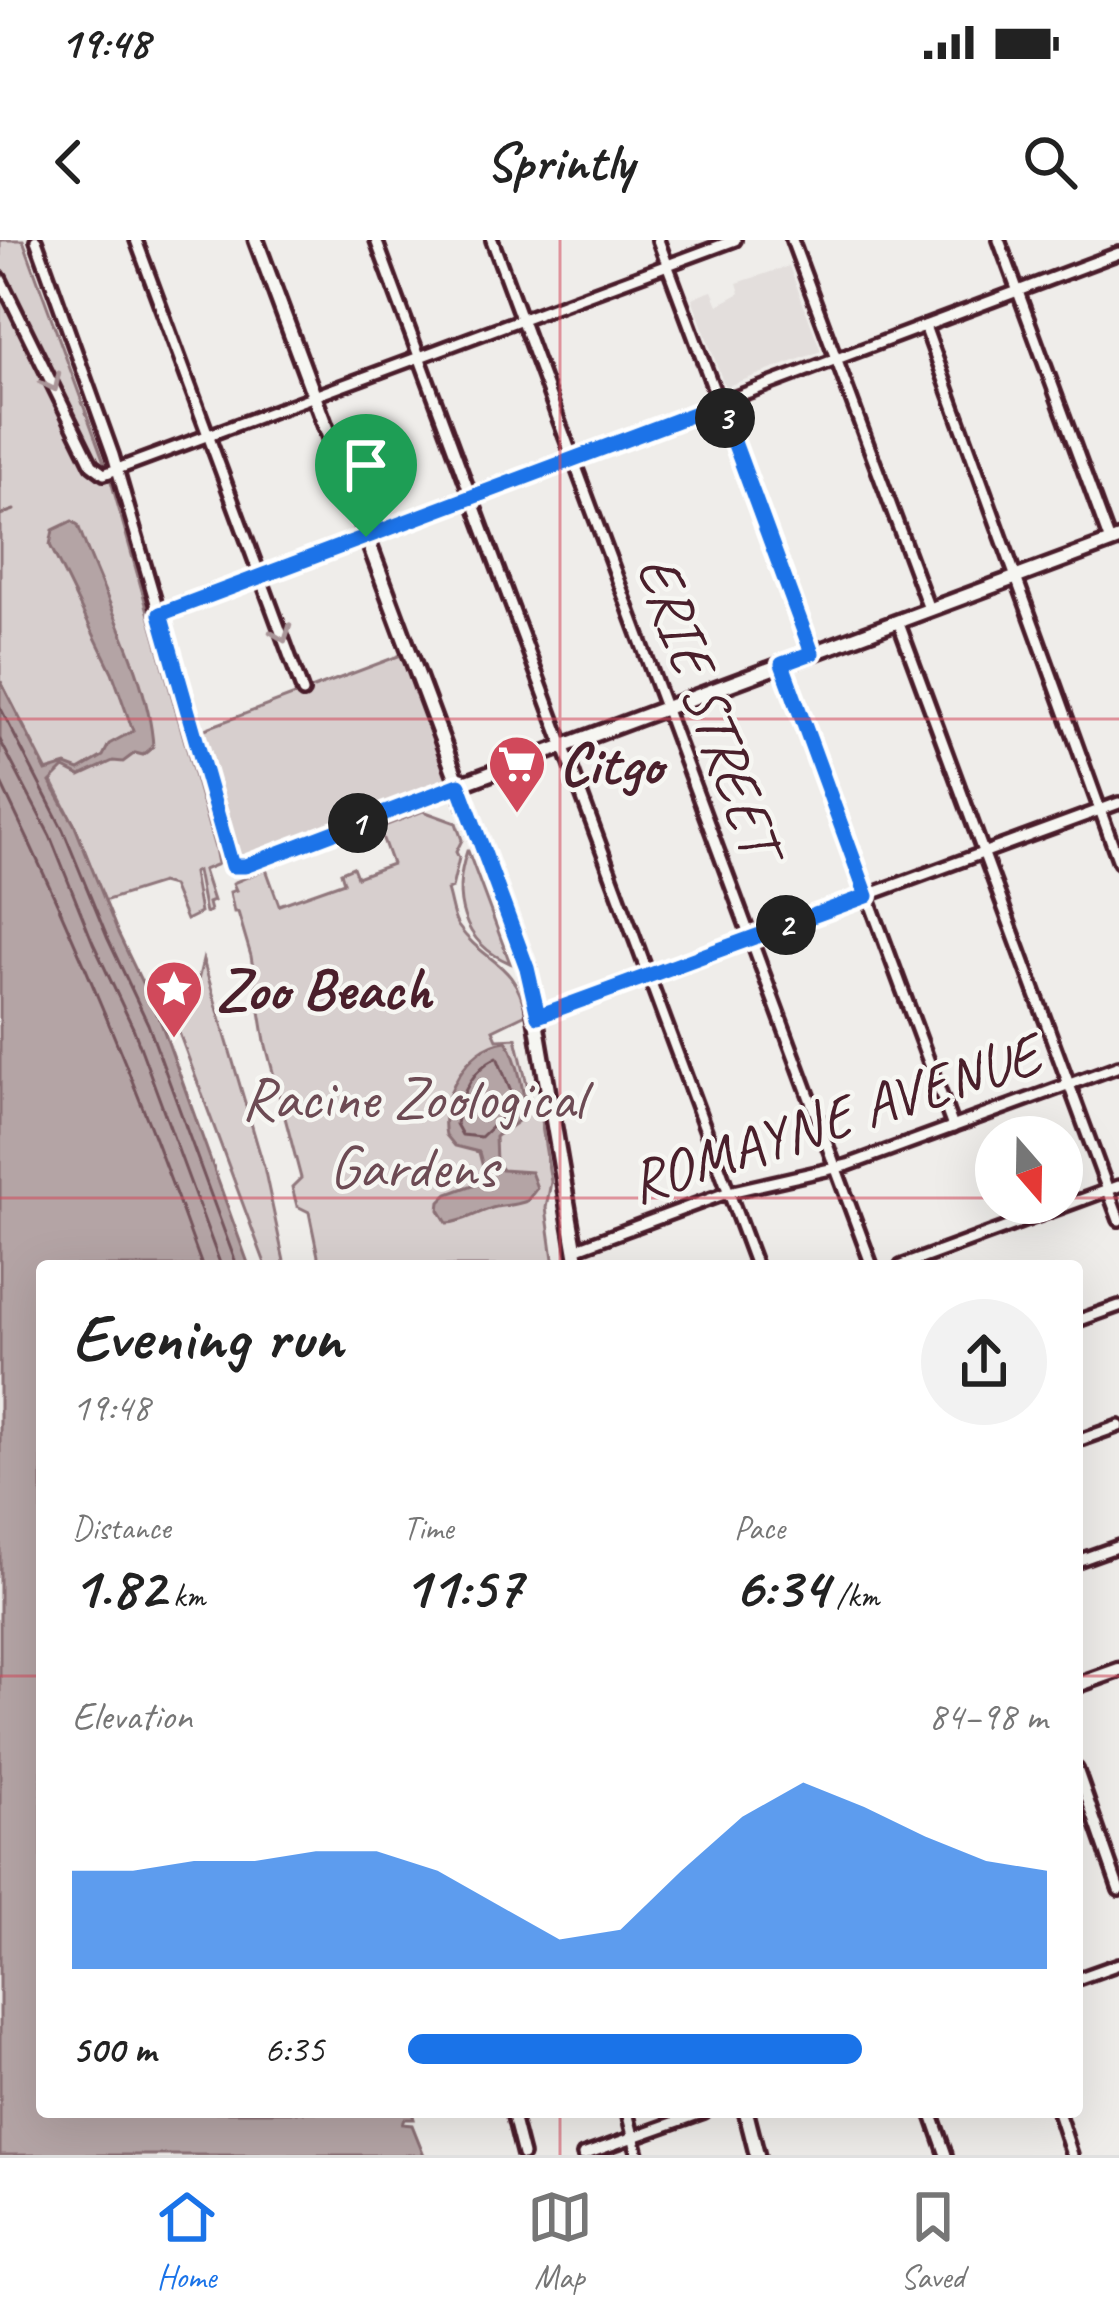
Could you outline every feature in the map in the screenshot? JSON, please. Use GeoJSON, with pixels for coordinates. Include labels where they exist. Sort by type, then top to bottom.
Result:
{"type":"FeatureCollection","features":[{"type":"Feature","properties":{"kind":"main road"},"geometry":{"type":"LineString","coordinates":[[256,240],[527,968],[577,1260]]}},
{"type":"Feature","properties":{"kind":"main road"},"geometry":{"type":"LineString","coordinates":[[459,785],[1115,540]]}},
{"type":"Feature","properties":{"kind":"main road"},"geometry":{"type":"LineString","coordinates":[[1083,1683],[1119,1670]]}},
{"type":"Feature","properties":{"kind":"main road"},"geometry":{"type":"LineString","coordinates":[[748,2118],[758,2155]]}},
{"type":"Feature","properties":{"kind":"street"},"geometry":{"type":"LineString","coordinates":[[36,240],[118,470],[235,867],[459,785]]}},
{"type":"Feature","properties":{"kind":"street"},"geometry":{"type":"LineString","coordinates":[[136,240],[303,692]]}},
{"type":"Feature","properties":{"kind":"street"},"geometry":{"type":"LineString","coordinates":[[376,240],[754,1260]]}},
{"type":"Feature","properties":{"kind":"street","name":"ERIE STREET"},"geometry":{"type":"LineString","coordinates":[[492,240],[870,1260]]}},
{"type":"Feature","properties":{"kind":"street"},"geometry":{"type":"LineString","coordinates":[[658,240],[812,653]]}},
{"type":"Feature","properties":{"kind":"street"},"geometry":{"type":"LineString","coordinates":[[0,278],[92,465],[104,474],[735,240]]}},
{"type":"Feature","properties":{"kind":"street"},"geometry":{"type":"LineString","coordinates":[[792,240],[929,609]]}},
{"type":"Feature","properties":{"kind":"street"},"geometry":{"type":"LineString","coordinates":[[998,240],[1115,540]]}},
{"type":"Feature","properties":{"kind":"street"},"geometry":{"type":"LineString","coordinates":[[160,614],[1119,253]]}},
{"type":"Feature","properties":{"kind":"street"},"geometry":{"type":"LineString","coordinates":[[925,326],[1119,862]]}},
{"type":"Feature","properties":{"kind":"street"},"geometry":{"type":"LineString","coordinates":[[898,621],[1069,1084],[1113,1188],[1119,1220]]}},
{"type":"Feature","properties":{"kind":"street"},"geometry":{"type":"LineString","coordinates":[[782,664],[953,1127]]}},
{"type":"Feature","properties":{"kind":"street"},"geometry":{"type":"LineString","coordinates":[[538,1016],[1119,803]]}},
{"type":"Feature","properties":{"kind":"street","name":"ROMAYNE AVENUE"},"geometry":{"type":"LineString","coordinates":[[575,1250],[729,1192],[836,1169],[1119,1066]]}},
{"type":"Feature","properties":{"kind":"street"},"geometry":{"type":"LineString","coordinates":[[917,1260],[1113,1188]]}},
{"type":"Feature","properties":{"kind":"street"},"geometry":{"type":"LineString","coordinates":[[1083,1319],[1119,1306]]}},
{"type":"Feature","properties":{"kind":"street"},"geometry":{"type":"LineString","coordinates":[[1083,1439],[1119,1426]]}},
{"type":"Feature","properties":{"kind":"street"},"geometry":{"type":"LineString","coordinates":[[1083,1560],[1119,1546]]}},
{"type":"Feature","properties":{"kind":"street"},"geometry":{"type":"LineString","coordinates":[[1083,1786],[1119,1890]]}},
{"type":"Feature","properties":{"kind":"street"},"geometry":{"type":"LineString","coordinates":[[1083,1977],[1119,1964]]}},
{"type":"Feature","properties":{"kind":"street"},"geometry":{"type":"LineString","coordinates":[[514,2118],[523,2155]]}},
{"type":"Feature","properties":{"kind":"street"},"geometry":{"type":"LineString","coordinates":[[629,2118],[638,2155]]}},
{"type":"Feature","properties":{"kind":"street"},"geometry":{"type":"LineString","coordinates":[[583,2155],[688,2118]]}},
{"type":"Feature","properties":{"kind":"street"},"geometry":{"type":"LineString","coordinates":[[934,2118],[946,2155]]}},
{"type":"Feature","properties":{"kind":"street"},"geometry":{"type":"LineString","coordinates":[[1060,2118],[1072,2155]]}},
{"type":"Feature","properties":{"kind":"shaded area"},"geometry":{"type":"Polygon","coordinates":[[[789,266],[821,351],[725,387],[692,298],[712,291],[718,305],[740,293],[737,283],[789,266]]]}},
{"type":"Feature","properties":{"kind":"green space"},"geometry":{"type":"Polygon","coordinates":[[[0,240],[23,240],[111,481],[215,848],[218,864],[203,870],[213,901],[208,903],[210,911],[205,913],[197,871],[193,873],[200,913],[186,920],[172,886],[161,883],[104,901],[74,824],[0,680],[0,240]]]}},
{"type":"Feature","properties":{"kind":"green space"},"geometry":{"type":"Polygon","coordinates":[[[409,652],[459,785],[235,867],[194,733],[409,652]]]}},
{"type":"Feature","properties":{"kind":"green space","name":"Racine Zoological Gardens"},"geometry":{"type":"Polygon","coordinates":[[[423,811],[456,823],[462,840],[452,888],[447,890],[454,918],[468,938],[507,972],[526,1014],[493,1030],[497,1039],[516,1038],[532,1106],[535,1101],[539,1108],[551,1182],[546,1208],[553,1260],[319,1260],[309,1212],[297,1206],[292,1187],[301,1178],[265,1042],[251,956],[230,892],[236,890],[233,883],[266,869],[279,905],[344,882],[341,872],[353,867],[357,877],[392,864],[379,828],[423,811]]]}},
{"type":"Feature","properties":{"kind":"green space"},"geometry":{"type":"Polygon","coordinates":[[[467,851],[510,963],[481,944],[464,917],[460,886],[467,851]]]}},
{"type":"Feature","properties":{"kind":"green space"},"geometry":{"type":"Polygon","coordinates":[[[203,960],[264,1167],[284,1260],[264,1260],[162,987],[171,985],[183,997],[195,993],[203,960]]]}},
{"type":"Feature","properties":{"kind":"water"},"geometry":{"type":"Polygon","coordinates":[[[72,521],[78,525],[134,664],[153,747],[143,755],[135,753],[123,762],[113,761],[80,776],[64,768],[50,782],[74,824],[160,1020],[247,1260],[36,1260],[36,2118],[414,2118],[402,2124],[412,2125],[424,2155],[0,2155],[0,680],[46,771],[66,765],[79,770],[133,731],[112,672],[50,545],[53,530],[72,521]]]}},
{"type":"Feature","properties":{"kind":"water"},"geometry":{"type":"Polygon","coordinates":[[[506,1041],[524,1103],[520,1119],[495,1137],[496,1162],[502,1170],[531,1172],[537,1188],[527,1201],[447,1223],[440,1202],[448,1194],[481,1182],[484,1171],[479,1152],[455,1146],[446,1135],[451,1090],[479,1052],[506,1041]]]}},
{"type":"Feature","properties":{"kind":"waterway"},"geometry":{"type":"LineString","coordinates":[[0,515],[14,510]]}},
{"type":"Feature","properties":{"kind":"place","name":"Citgo"},"geometry":{"type":"Point","coordinates":[517,815]}},
{"type":"Feature","properties":{"kind":"place","name":"Zoo Beach"},"geometry":{"type":"Point","coordinates":[174,1040]}},
{"type":"Feature","properties":{"kind":"route"},"geometry":{"type":"LineString","coordinates":[[720,404],[812,653],[782,664],[867,896],[538,1016],[527,968],[459,785],[245,866],[232,866],[160,614],[366,537],[720,404]]}}]}
